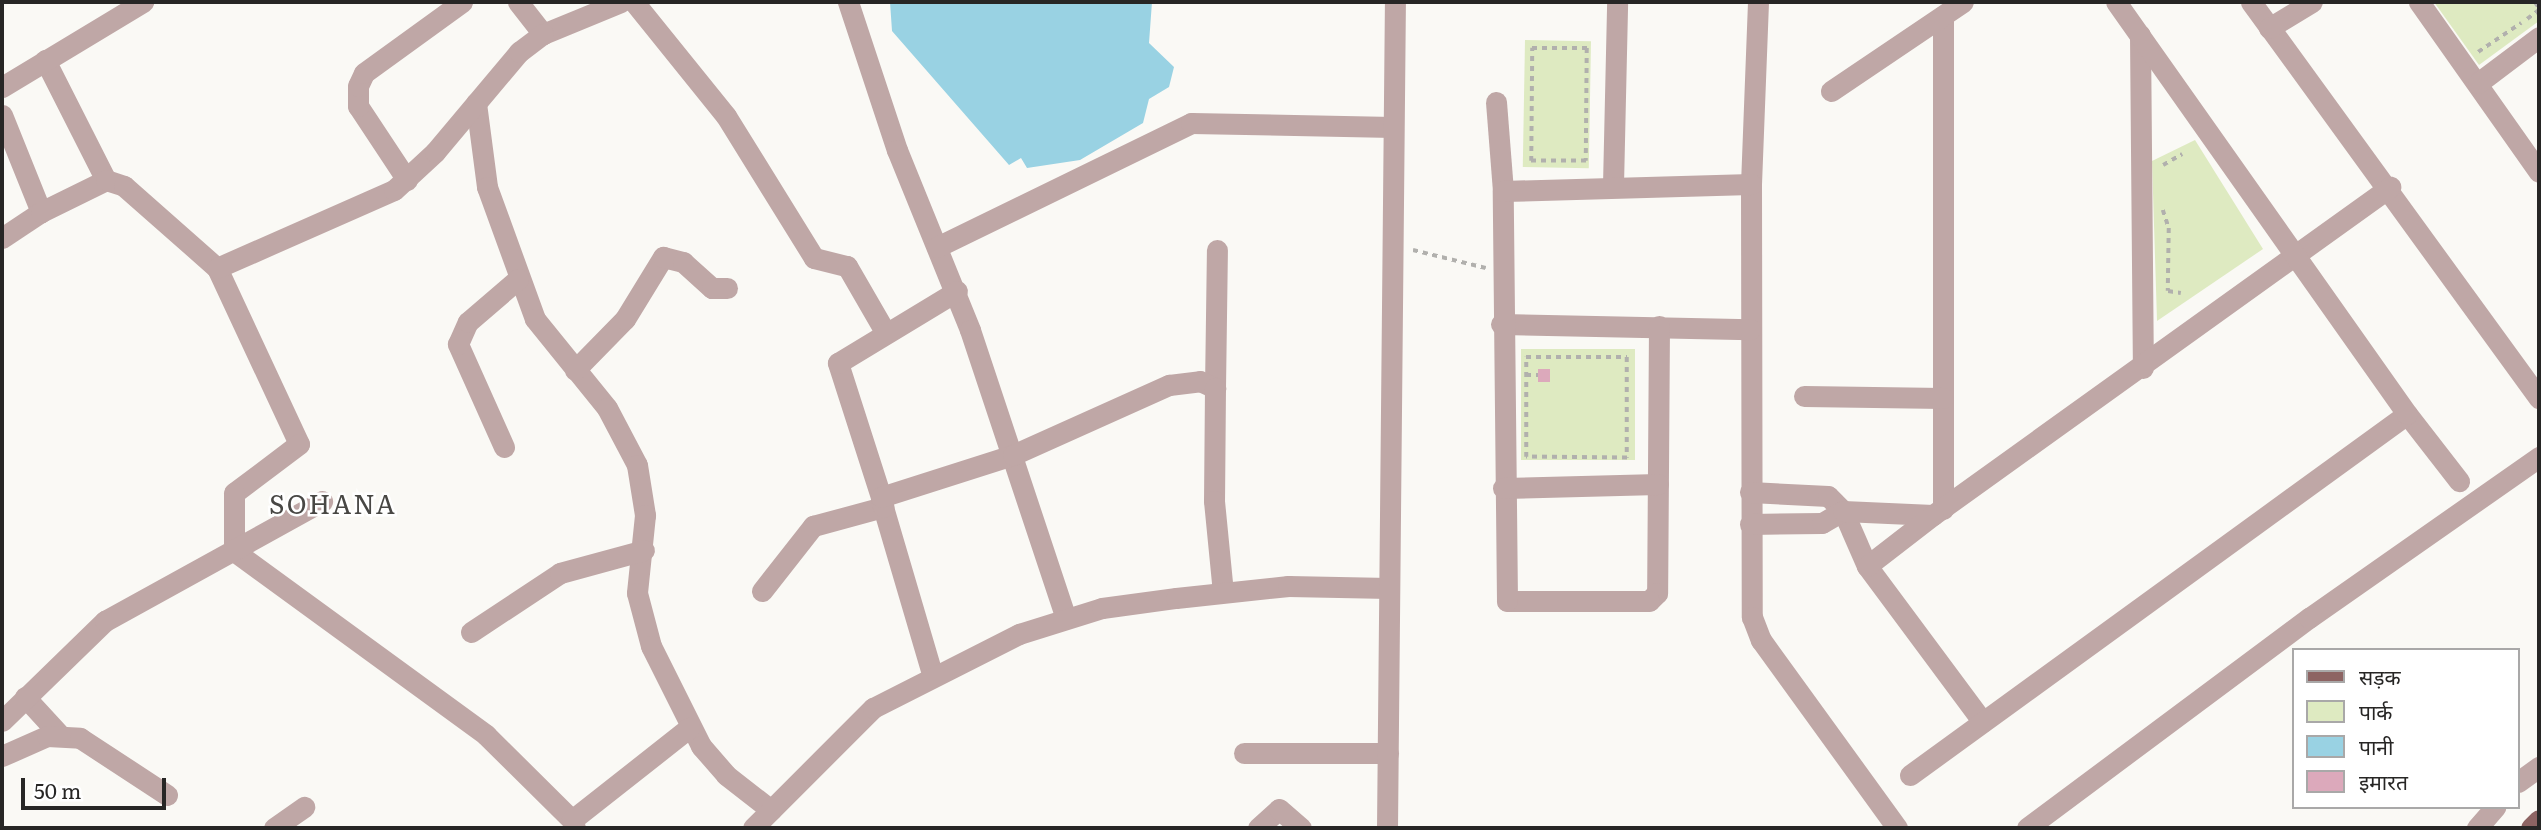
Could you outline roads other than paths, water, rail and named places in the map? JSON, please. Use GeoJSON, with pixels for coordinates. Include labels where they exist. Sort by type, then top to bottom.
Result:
{"type":"FeatureCollection","features":[{"type":"Feature","properties":{"kind":"main road"},"geometry":{"type":"LineString","coordinates":[[2530,828],[2539,820]]}},
{"type":"Feature","properties":{"kind":"street"},"geometry":{"type":"LineString","coordinates":[[2,87],[143,2]]}},
{"type":"Feature","properties":{"kind":"street"},"geometry":{"type":"LineString","coordinates":[[407,180],[358,106],[358,86],[364,73],[462,2]]}},
{"type":"Feature","properties":{"kind":"street"},"geometry":{"type":"LineString","coordinates":[[518,2],[543,34]]}},
{"type":"Feature","properties":{"kind":"street"},"geometry":{"type":"LineString","coordinates":[[217,268],[407,180],[519,52],[543,34],[621,2]]}},
{"type":"Feature","properties":{"kind":"street"},"geometry":{"type":"LineString","coordinates":[[634,2],[719,106],[814,258],[847,266],[884,330]]}},
{"type":"Feature","properties":{"kind":"street"},"geometry":{"type":"LineString","coordinates":[[848,2],[897,150],[957,291],[1066,618]]}},
{"type":"Feature","properties":{"kind":"street"},"geometry":{"type":"LineString","coordinates":[[1387,828],[1395,2]]}},
{"type":"Feature","properties":{"kind":"street"},"geometry":{"type":"LineString","coordinates":[[1613,185],[1617,2]]}},
{"type":"Feature","properties":{"kind":"street"},"geometry":{"type":"LineString","coordinates":[[1758,2],[1751,184],[1749,595],[1761,640],[1897,828]]}},
{"type":"Feature","properties":{"kind":"street"},"geometry":{"type":"LineString","coordinates":[[1831,91],[1964,2]]}},
{"type":"Feature","properties":{"kind":"street"},"geometry":{"type":"LineString","coordinates":[[2116,2],[2298,254],[2407,414],[2459,481]]}},
{"type":"Feature","properties":{"kind":"street"},"geometry":{"type":"LineString","coordinates":[[2251,2],[2533,375],[2539,399]]}},
{"type":"Feature","properties":{"kind":"street"},"geometry":{"type":"LineString","coordinates":[[2269,28],[2312,2]]}},
{"type":"Feature","properties":{"kind":"street"},"geometry":{"type":"LineString","coordinates":[[2418,2],[2539,172]]}},
{"type":"Feature","properties":{"kind":"street"},"geometry":{"type":"LineString","coordinates":[[1938,512],[1943,398],[1943,16]]}},
{"type":"Feature","properties":{"kind":"street"},"geometry":{"type":"LineString","coordinates":[[2140,35],[2143,368]]}},
{"type":"Feature","properties":{"kind":"street"},"geometry":{"type":"LineString","coordinates":[[2478,83],[2539,37]]}},
{"type":"Feature","properties":{"kind":"street"},"geometry":{"type":"LineString","coordinates":[[45,60],[106,180],[133,192],[217,268],[299,444],[234,493],[234,551]]}},
{"type":"Feature","properties":{"kind":"street"},"geometry":{"type":"LineString","coordinates":[[1496,102],[1503,191],[1503,488],[1507,601],[1545,605],[1649,601],[1657,593],[1659,326]]}},
{"type":"Feature","properties":{"kind":"street"},"geometry":{"type":"LineString","coordinates":[[475,103],[487,187],[518,279],[535,318],[607,408],[636,465],[644,550],[637,576],[640,617],[689,728],[726,775],[771,810]]}},
{"type":"Feature","properties":{"kind":"street"},"geometry":{"type":"LineString","coordinates":[[2,115],[41,212]]}},
{"type":"Feature","properties":{"kind":"street"},"geometry":{"type":"LineString","coordinates":[[937,247],[1191,123],[1393,127]]}},
{"type":"Feature","properties":{"kind":"street"},"geometry":{"type":"LineString","coordinates":[[2,237],[41,212],[106,180]]}},
{"type":"Feature","properties":{"kind":"street"},"geometry":{"type":"LineString","coordinates":[[1503,191],[1613,185],[1751,184]]}},
{"type":"Feature","properties":{"kind":"street"},"geometry":{"type":"LineString","coordinates":[[1867,566],[2390,187]]}},
{"type":"Feature","properties":{"kind":"street"},"geometry":{"type":"LineString","coordinates":[[1217,250],[1214,501],[1223,592]]}},
{"type":"Feature","properties":{"kind":"street"},"geometry":{"type":"LineString","coordinates":[[575,370],[619,327],[663,257],[683,262],[712,288],[727,288]]}},
{"type":"Feature","properties":{"kind":"street"},"geometry":{"type":"LineString","coordinates":[[504,447],[458,344],[468,322],[518,279]]}},
{"type":"Feature","properties":{"kind":"street"},"geometry":{"type":"LineString","coordinates":[[932,674],[838,363],[884,330],[957,291]]}},
{"type":"Feature","properties":{"kind":"street"},"geometry":{"type":"LineString","coordinates":[[1502,324],[1750,329]]}},
{"type":"Feature","properties":{"kind":"street"},"geometry":{"type":"LineString","coordinates":[[762,591],[813,526],[1013,455],[1169,385],[1200,381],[1215,388]]}},
{"type":"Feature","properties":{"kind":"street"},"geometry":{"type":"LineString","coordinates":[[1804,396],[1943,398]]}},
{"type":"Feature","properties":{"kind":"street"},"geometry":{"type":"LineString","coordinates":[[1910,775],[2407,414]]}},
{"type":"Feature","properties":{"kind":"street"},"geometry":{"type":"LineString","coordinates":[[2027,828],[2309,618],[2539,457]]}},
{"type":"Feature","properties":{"kind":"street"},"geometry":{"type":"LineString","coordinates":[[1503,488],[1658,484]]}},
{"type":"Feature","properties":{"kind":"street"},"geometry":{"type":"LineString","coordinates":[[1750,492],[1828,496],[1843,511],[1867,566],[1983,722]]}},
{"type":"Feature","properties":{"kind":"street"},"geometry":{"type":"LineString","coordinates":[[2,721],[105,621],[322,502]]}},
{"type":"Feature","properties":{"kind":"street"},"geometry":{"type":"LineString","coordinates":[[1750,524],[1822,523],[1843,511],[1938,512]]}},
{"type":"Feature","properties":{"kind":"street"},"geometry":{"type":"LineString","coordinates":[[471,632],[560,573],[644,550]]}},
{"type":"Feature","properties":{"kind":"street"},"geometry":{"type":"LineString","coordinates":[[234,551],[486,734],[573,824],[689,728]]}},
{"type":"Feature","properties":{"kind":"street"},"geometry":{"type":"LineString","coordinates":[[753,828],[873,708],[932,674],[1066,618],[1223,592],[1389,588]]}},
{"type":"Feature","properties":{"kind":"street"},"geometry":{"type":"LineString","coordinates":[[25,697],[59,734],[97,745],[167,795]]}},
{"type":"Feature","properties":{"kind":"street"},"geometry":{"type":"LineString","coordinates":[[2,755],[59,734]]}},
{"type":"Feature","properties":{"kind":"street"},"geometry":{"type":"LineString","coordinates":[[1244,753],[1388,752]]}},
{"type":"Feature","properties":{"kind":"street"},"geometry":{"type":"LineString","coordinates":[[2520,781],[2539,767]]}},
{"type":"Feature","properties":{"kind":"street"},"geometry":{"type":"LineString","coordinates":[[274,828],[304,807]]}},
{"type":"Feature","properties":{"kind":"street"},"geometry":{"type":"LineString","coordinates":[[1258,828],[1279,809],[1301,828]]}},
{"type":"Feature","properties":{"kind":"street"},"geometry":{"type":"LineString","coordinates":[[2477,828],[2493,809]]}},
{"type":"Feature","properties":{"kind":"water"},"geometry":{"type":"Polygon","coordinates":[[[890,2],[1152,2],[1149,43],[1174,67],[1169,87],[1149,99],[1143,123],[1080,160],[1027,168],[1021,158],[1009,165],[892,31],[890,2]]]}},
{"type":"Feature","properties":{"kind":"district","name":"SOHANA"},"geometry":{"type":"Point","coordinates":[333,503]}}]}
